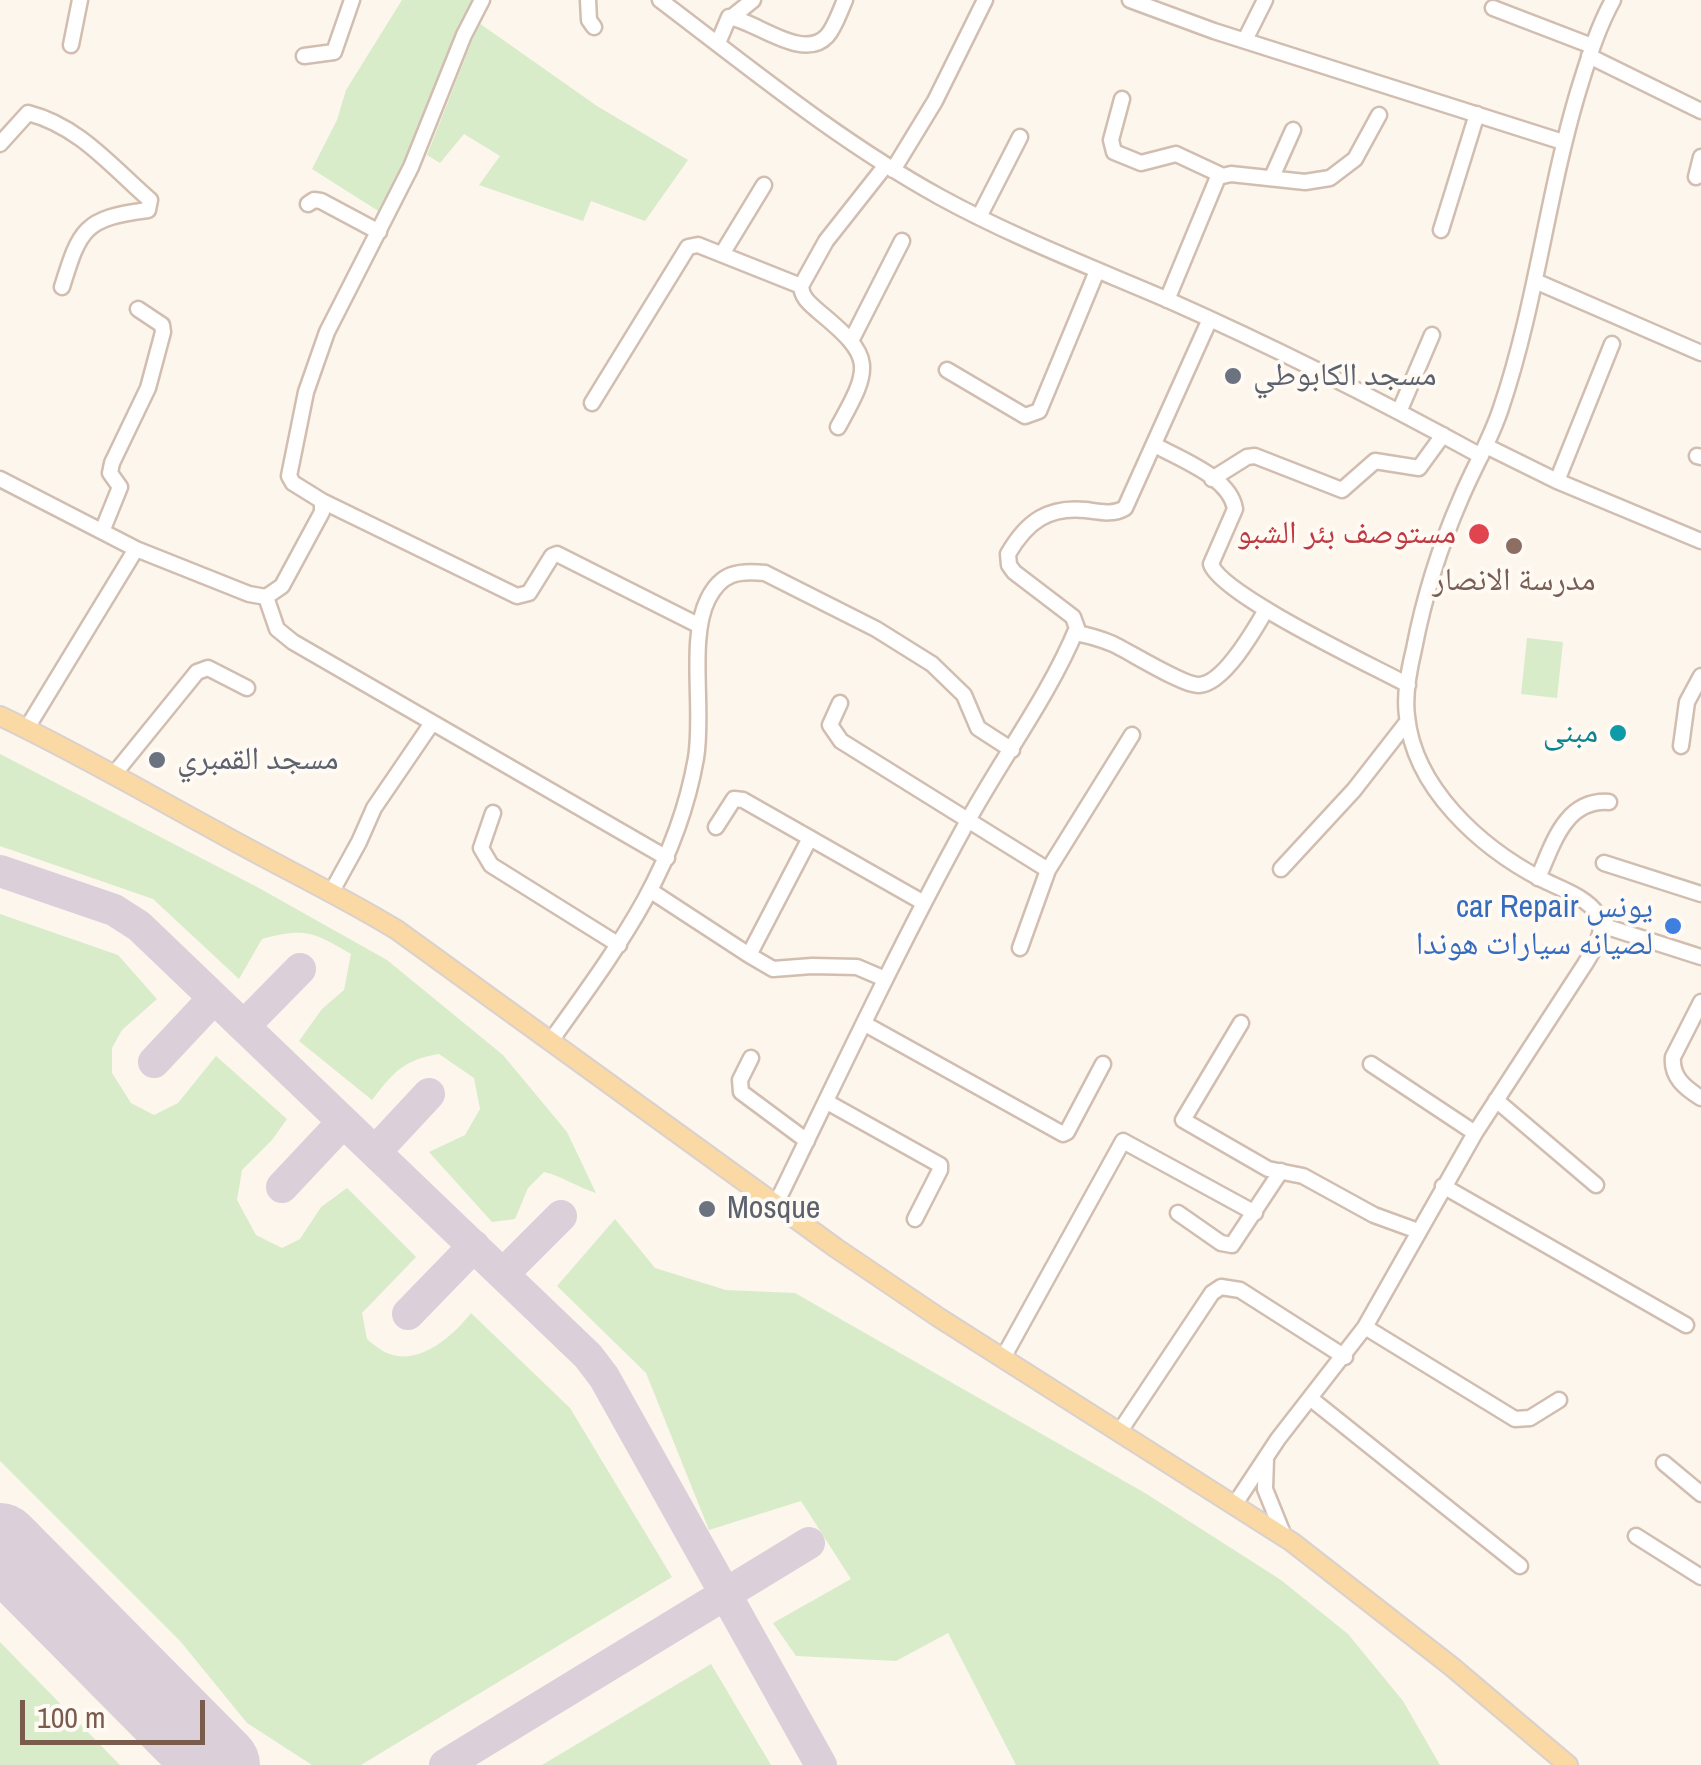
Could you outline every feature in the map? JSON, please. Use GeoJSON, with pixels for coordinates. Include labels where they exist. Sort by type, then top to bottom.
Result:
{"type":"FeatureCollection","features":[{"type":"Feature","properties":{"kind":"main road"},"geometry":{"type":"LineString","coordinates":[[0,716],[115,774],[397,930],[775,1206],[938,1317],[1284,1536],[1451,1666],[1568,1765]]}},
{"type":"Feature","properties":{"kind":"street"},"geometry":{"type":"LineString","coordinates":[[71,45],[80,0]]}},
{"type":"Feature","properties":{"kind":"street"},"geometry":{"type":"LineString","coordinates":[[304,56],[334,52],[352,0]]}},
{"type":"Feature","properties":{"kind":"street"},"geometry":{"type":"LineString","coordinates":[[482,0],[411,167],[327,332],[306,392],[288,468],[293,483],[322,501],[517,596],[529,593],[557,554],[700,626]]}},
{"type":"Feature","properties":{"kind":"street"},"geometry":{"type":"LineString","coordinates":[[588,0],[588,20],[594,27]]}},
{"type":"Feature","properties":{"kind":"street"},"geometry":{"type":"LineString","coordinates":[[660,0],[890,167],[979,217],[1210,320],[1443,435],[1701,541]]}},
{"type":"Feature","properties":{"kind":"street"},"geometry":{"type":"LineString","coordinates":[[718,44],[725,22],[753,0]]}},
{"type":"Feature","properties":{"kind":"street"},"geometry":{"type":"LineString","coordinates":[[732,17],[789,43],[814,43],[828,34],[845,0]]}},
{"type":"Feature","properties":{"kind":"street"},"geometry":{"type":"LineString","coordinates":[[838,426],[863,379],[862,360],[851,340],[804,299],[800,286],[826,241],[890,167],[935,101],[985,0]]}},
{"type":"Feature","properties":{"kind":"street"},"geometry":{"type":"LineString","coordinates":[[1130,0],[1563,142]]}},
{"type":"Feature","properties":{"kind":"street"},"geometry":{"type":"LineString","coordinates":[[1246,40],[1265,0]]}},
{"type":"Feature","properties":{"kind":"street"},"geometry":{"type":"LineString","coordinates":[[1235,1504],[1267,1454],[1366,1327],[1474,1133],[1586,964],[1600,935],[1597,914],[1587,904],[1492,848],[1446,803],[1415,756],[1407,722],[1408,685],[1428,586],[1512,372],[1563,142],[1591,51],[1613,0]]}},
{"type":"Feature","properties":{"kind":"street"},"geometry":{"type":"LineString","coordinates":[[1493,8],[1591,51],[1701,111]]}},
{"type":"Feature","properties":{"kind":"street"},"geometry":{"type":"LineString","coordinates":[[1122,99],[1112,140],[1114,152],[1141,163],[1176,154],[1221,175],[1272,176],[1306,182],[1330,178],[1355,159],[1379,114]]}},
{"type":"Feature","properties":{"kind":"street"},"geometry":{"type":"LineString","coordinates":[[0,144],[28,113],[46,118],[93,146],[150,200],[148,210],[104,218],[85,231],[76,243],[62,287]]}},
{"type":"Feature","properties":{"kind":"street"},"geometry":{"type":"LineString","coordinates":[[1442,230],[1477,114]]}},
{"type":"Feature","properties":{"kind":"street"},"geometry":{"type":"LineString","coordinates":[[1272,176],[1294,130]]}},
{"type":"Feature","properties":{"kind":"street"},"geometry":{"type":"LineString","coordinates":[[979,217],[1020,137]]}},
{"type":"Feature","properties":{"kind":"street"},"geometry":{"type":"LineString","coordinates":[[1696,177],[1701,157]]}},
{"type":"Feature","properties":{"kind":"street"},"geometry":{"type":"LineString","coordinates":[[1166,300],[1221,175]]}},
{"type":"Feature","properties":{"kind":"street"},"geometry":{"type":"LineString","coordinates":[[722,254],[764,184]]}},
{"type":"Feature","properties":{"kind":"street"},"geometry":{"type":"LineString","coordinates":[[308,204],[322,201],[379,232]]}},
{"type":"Feature","properties":{"kind":"street"},"geometry":{"type":"LineString","coordinates":[[851,340],[902,242]]}},
{"type":"Feature","properties":{"kind":"street"},"geometry":{"type":"LineString","coordinates":[[592,403],[684,250],[698,245],[800,286]]}},
{"type":"Feature","properties":{"kind":"street"},"geometry":{"type":"LineString","coordinates":[[947,370],[1025,416],[1032,416],[1038,411],[1097,271]]}},
{"type":"Feature","properties":{"kind":"street"},"geometry":{"type":"LineString","coordinates":[[1535,282],[1701,352]]}},
{"type":"Feature","properties":{"kind":"street"},"geometry":{"type":"LineString","coordinates":[[103,530],[120,487],[110,473],[112,463],[148,388],[163,332],[162,325],[138,309]]}},
{"type":"Feature","properties":{"kind":"street"},"geometry":{"type":"LineString","coordinates":[[775,1206],[924,903],[1075,633],[1077,620],[1014,572],[1008,554],[1037,520],[1050,511],[1061,508],[1121,512],[1210,320]]}},
{"type":"Feature","properties":{"kind":"street"},"geometry":{"type":"LineString","coordinates":[[1399,412],[1432,335]]}},
{"type":"Feature","properties":{"kind":"street"},"geometry":{"type":"LineString","coordinates":[[1557,481],[1612,344]]}},
{"type":"Feature","properties":{"kind":"street"},"geometry":{"type":"LineString","coordinates":[[1212,479],[1247,456],[1256,456],[1342,490],[1375,462],[1419,468],[1443,435]]}},
{"type":"Feature","properties":{"kind":"street"},"geometry":{"type":"LineString","coordinates":[[1155,445],[1228,491],[1235,509],[1211,564],[1213,571],[1266,610],[1408,685]]}},
{"type":"Feature","properties":{"kind":"street"},"geometry":{"type":"LineString","coordinates":[[0,479],[136,549],[266,598]]}},
{"type":"Feature","properties":{"kind":"street"},"geometry":{"type":"LineString","coordinates":[[266,598],[282,586],[314,530],[322,501]]}},
{"type":"Feature","properties":{"kind":"street"},"geometry":{"type":"LineString","coordinates":[[27,728],[136,549]]}},
{"type":"Feature","properties":{"kind":"street"},"geometry":{"type":"LineString","coordinates":[[550,1042],[619,945],[652,891],[676,836],[696,757],[700,626],[706,602],[724,576],[746,571],[765,573],[876,629],[932,664],[964,695],[978,728],[1012,750]]}},
{"type":"Feature","properties":{"kind":"street"},"geometry":{"type":"LineString","coordinates":[[266,598],[277,629],[294,642],[667,858]]}},
{"type":"Feature","properties":{"kind":"street"},"geometry":{"type":"LineString","coordinates":[[1075,633],[1114,644],[1199,685],[1212,680],[1229,664],[1266,610]]}},
{"type":"Feature","properties":{"kind":"street"},"geometry":{"type":"LineString","coordinates":[[115,774],[197,672],[208,668],[247,688]]}},
{"type":"Feature","properties":{"kind":"street"},"geometry":{"type":"LineString","coordinates":[[1681,746],[1684,714],[1693,686],[1701,676]]}},
{"type":"Feature","properties":{"kind":"street"},"geometry":{"type":"LineString","coordinates":[[840,703],[830,724],[835,735],[1048,870]]}},
{"type":"Feature","properties":{"kind":"street"},"geometry":{"type":"LineString","coordinates":[[332,891],[374,808],[432,722]]}},
{"type":"Feature","properties":{"kind":"street"},"geometry":{"type":"LineString","coordinates":[[1281,870],[1354,790],[1407,722]]}},
{"type":"Feature","properties":{"kind":"street"},"geometry":{"type":"LineString","coordinates":[[1020,948],[1048,870],[1132,735]]}},
{"type":"Feature","properties":{"kind":"street"},"geometry":{"type":"LineString","coordinates":[[716,827],[736,798],[924,903]]}},
{"type":"Feature","properties":{"kind":"street"},"geometry":{"type":"LineString","coordinates":[[1538,878],[1554,841],[1572,814],[1584,804],[1609,802]]}},
{"type":"Feature","properties":{"kind":"street"},"geometry":{"type":"LineString","coordinates":[[493,813],[481,848],[491,865],[619,945]]}},
{"type":"Feature","properties":{"kind":"street"},"geometry":{"type":"LineString","coordinates":[[749,955],[810,838]]}},
{"type":"Feature","properties":{"kind":"street"},"geometry":{"type":"LineString","coordinates":[[1604,863],[1701,894]]}},
{"type":"Feature","properties":{"kind":"street"},"geometry":{"type":"LineString","coordinates":[[652,891],[772,969],[857,968],[885,978]]}},
{"type":"Feature","properties":{"kind":"street"},"geometry":{"type":"LineString","coordinates":[[1601,925],[1701,958]]}},
{"type":"Feature","properties":{"kind":"street"},"geometry":{"type":"LineString","coordinates":[[1701,1002],[1673,1056],[1672,1066],[1680,1082],[1701,1098]]}},
{"type":"Feature","properties":{"kind":"street"},"geometry":{"type":"LineString","coordinates":[[1240,1023],[1183,1120],[1268,1169],[1302,1176],[1374,1215],[1418,1232]]}},
{"type":"Feature","properties":{"kind":"street"},"geometry":{"type":"LineString","coordinates":[[864,1024],[1063,1134],[1068,1132],[1104,1064]]}},
{"type":"Feature","properties":{"kind":"street"},"geometry":{"type":"LineString","coordinates":[[751,1058],[740,1080],[741,1092],[807,1141]]}},
{"type":"Feature","properties":{"kind":"street"},"geometry":{"type":"LineString","coordinates":[[1371,1064],[1474,1133]]}},
{"type":"Feature","properties":{"kind":"street"},"geometry":{"type":"LineString","coordinates":[[1496,1100],[1596,1185]]}},
{"type":"Feature","properties":{"kind":"street"},"geometry":{"type":"LineString","coordinates":[[826,1102],[940,1164],[915,1219]]}},
{"type":"Feature","properties":{"kind":"street"},"geometry":{"type":"LineString","coordinates":[[1004,1358],[1123,1141],[1255,1213]]}},
{"type":"Feature","properties":{"kind":"street"},"geometry":{"type":"LineString","coordinates":[[1178,1213],[1226,1245],[1238,1239],[1281,1172]]}},
{"type":"Feature","properties":{"kind":"street"},"geometry":{"type":"LineString","coordinates":[[1443,1186],[1686,1325]]}},
{"type":"Feature","properties":{"kind":"street"},"geometry":{"type":"LineString","coordinates":[[1120,1430],[1212,1294],[1221,1287],[1240,1290],[1345,1357]]}},
{"type":"Feature","properties":{"kind":"street"},"geometry":{"type":"LineString","coordinates":[[1366,1327],[1514,1419],[1530,1418],[1559,1400]]}},
{"type":"Feature","properties":{"kind":"street"},"geometry":{"type":"LineString","coordinates":[[1310,1398],[1520,1566]]}},
{"type":"Feature","properties":{"kind":"street"},"geometry":{"type":"LineString","coordinates":[[1267,1454],[1265,1489],[1284,1536]]}},
{"type":"Feature","properties":{"kind":"street"},"geometry":{"type":"LineString","coordinates":[[1664,1463],[1701,1494]]}},
{"type":"Feature","properties":{"kind":"street"},"geometry":{"type":"LineString","coordinates":[[1636,1536],[1701,1577]]}},
{"type":"Feature","properties":{"kind":"green space"},"geometry":{"type":"Polygon","coordinates":[[[402,0],[481,0],[442,76],[383,214],[312,169],[337,120],[346,90],[402,0]]]}},
{"type":"Feature","properties":{"kind":"green space"},"geometry":{"type":"Polygon","coordinates":[[[479,23],[597,106],[688,160],[645,221],[591,201],[583,221],[479,185],[500,156],[464,134],[440,163],[427,155],[479,23]]]}},
{"type":"Feature","properties":{"kind":"green space"},"geometry":{"type":"Polygon","coordinates":[[[1527,638],[1563,642],[1557,698],[1521,694],[1527,638]]]}},
{"type":"Feature","properties":{"kind":"green space"},"geometry":{"type":"Polygon","coordinates":[[[0,754],[259,888],[387,960],[503,1055],[567,1132],[596,1193],[544,1172],[528,1188],[515,1219],[492,1222],[429,1152],[465,1135],[480,1109],[474,1078],[439,1054],[400,1069],[372,1100],[299,1041],[322,1009],[344,990],[351,954],[308,934],[276,935],[262,939],[239,979],[153,899],[0,846],[0,754]]]}},
{"type":"Feature","properties":{"kind":"green space"},"geometry":{"type":"Polygon","coordinates":[[[0,914],[118,955],[157,999],[122,1030],[112,1048],[112,1073],[131,1103],[154,1115],[178,1103],[216,1056],[287,1119],[242,1170],[237,1200],[256,1235],[282,1248],[300,1239],[321,1207],[347,1188],[416,1257],[362,1313],[367,1339],[387,1353],[411,1356],[445,1339],[471,1313],[570,1408],[672,1577],[361,1765],[312,1765],[247,1723],[181,1642],[0,1461],[0,914]]]}},
{"type":"Feature","properties":{"kind":"green space"},"geometry":{"type":"Polygon","coordinates":[[[615,1219],[655,1268],[726,1290],[795,1293],[1145,1493],[1281,1580],[1348,1634],[1403,1701],[1440,1765],[1016,1765],[948,1633],[896,1661],[796,1656],[773,1623],[851,1579],[801,1501],[709,1530],[646,1373],[557,1286],[615,1219]]]}},
{"type":"Feature","properties":{"kind":"green space"},"geometry":{"type":"Polygon","coordinates":[[[0,1642],[120,1765],[0,1765],[0,1642]]]}},
{"type":"Feature","properties":{"kind":"green space"},"geometry":{"type":"Polygon","coordinates":[[[711,1664],[771,1765],[542,1765],[711,1664]]]}},
{"type":"Feature","properties":{"kind":"taxiway"},"geometry":{"type":"LineString","coordinates":[[0,871],[114,910],[139,926],[588,1356],[604,1377],[821,1765]]}},
{"type":"Feature","properties":{"kind":"taxiway"},"geometry":{"type":"LineString","coordinates":[[244,1026],[300,969]]}},
{"type":"Feature","properties":{"kind":"taxiway"},"geometry":{"type":"LineString","coordinates":[[154,1062],[214,998]]}},
{"type":"Feature","properties":{"kind":"taxiway"},"geometry":{"type":"LineString","coordinates":[[375,1152],[429,1094]]}},
{"type":"Feature","properties":{"kind":"taxiway"},"geometry":{"type":"LineString","coordinates":[[282,1187],[343,1122]]}},
{"type":"Feature","properties":{"kind":"taxiway"},"geometry":{"type":"LineString","coordinates":[[503,1274],[561,1216]]}},
{"type":"Feature","properties":{"kind":"taxiway"},"geometry":{"type":"LineString","coordinates":[[408,1314],[474,1246]]}},
{"type":"Feature","properties":{"kind":"taxiway"},"geometry":{"type":"LineString","coordinates":[[445,1765],[809,1543]]}},
{"type":"Feature","properties":{"kind":"runway"},"geometry":{"type":"LineString","coordinates":[[0,1544],[219,1765]]}},
{"type":"Feature","properties":{"kind":"place","name":"مسجد الكابوطي"},"geometry":{"type":"Point","coordinates":[1233,376]}},
{"type":"Feature","properties":{"kind":"place","name":"مستوصف بئر الشبو"},"geometry":{"type":"Point","coordinates":[1479,534]}},
{"type":"Feature","properties":{"kind":"place","name":"مدرسة الانصار"},"geometry":{"type":"Point","coordinates":[1514,546]}},
{"type":"Feature","properties":{"kind":"place","name":"مبنى"},"geometry":{"type":"Point","coordinates":[1618,733]}},
{"type":"Feature","properties":{"kind":"place","name":"مسجد القمبري"},"geometry":{"type":"Point","coordinates":[157,760]}},
{"type":"Feature","properties":{"kind":"place","name":"car Repair يونس لصيانه سيارات هوندا"},"geometry":{"type":"Point","coordinates":[1673,926]}},
{"type":"Feature","properties":{"kind":"place","name":"Mosque"},"geometry":{"type":"Point","coordinates":[707,1209]}}]}
